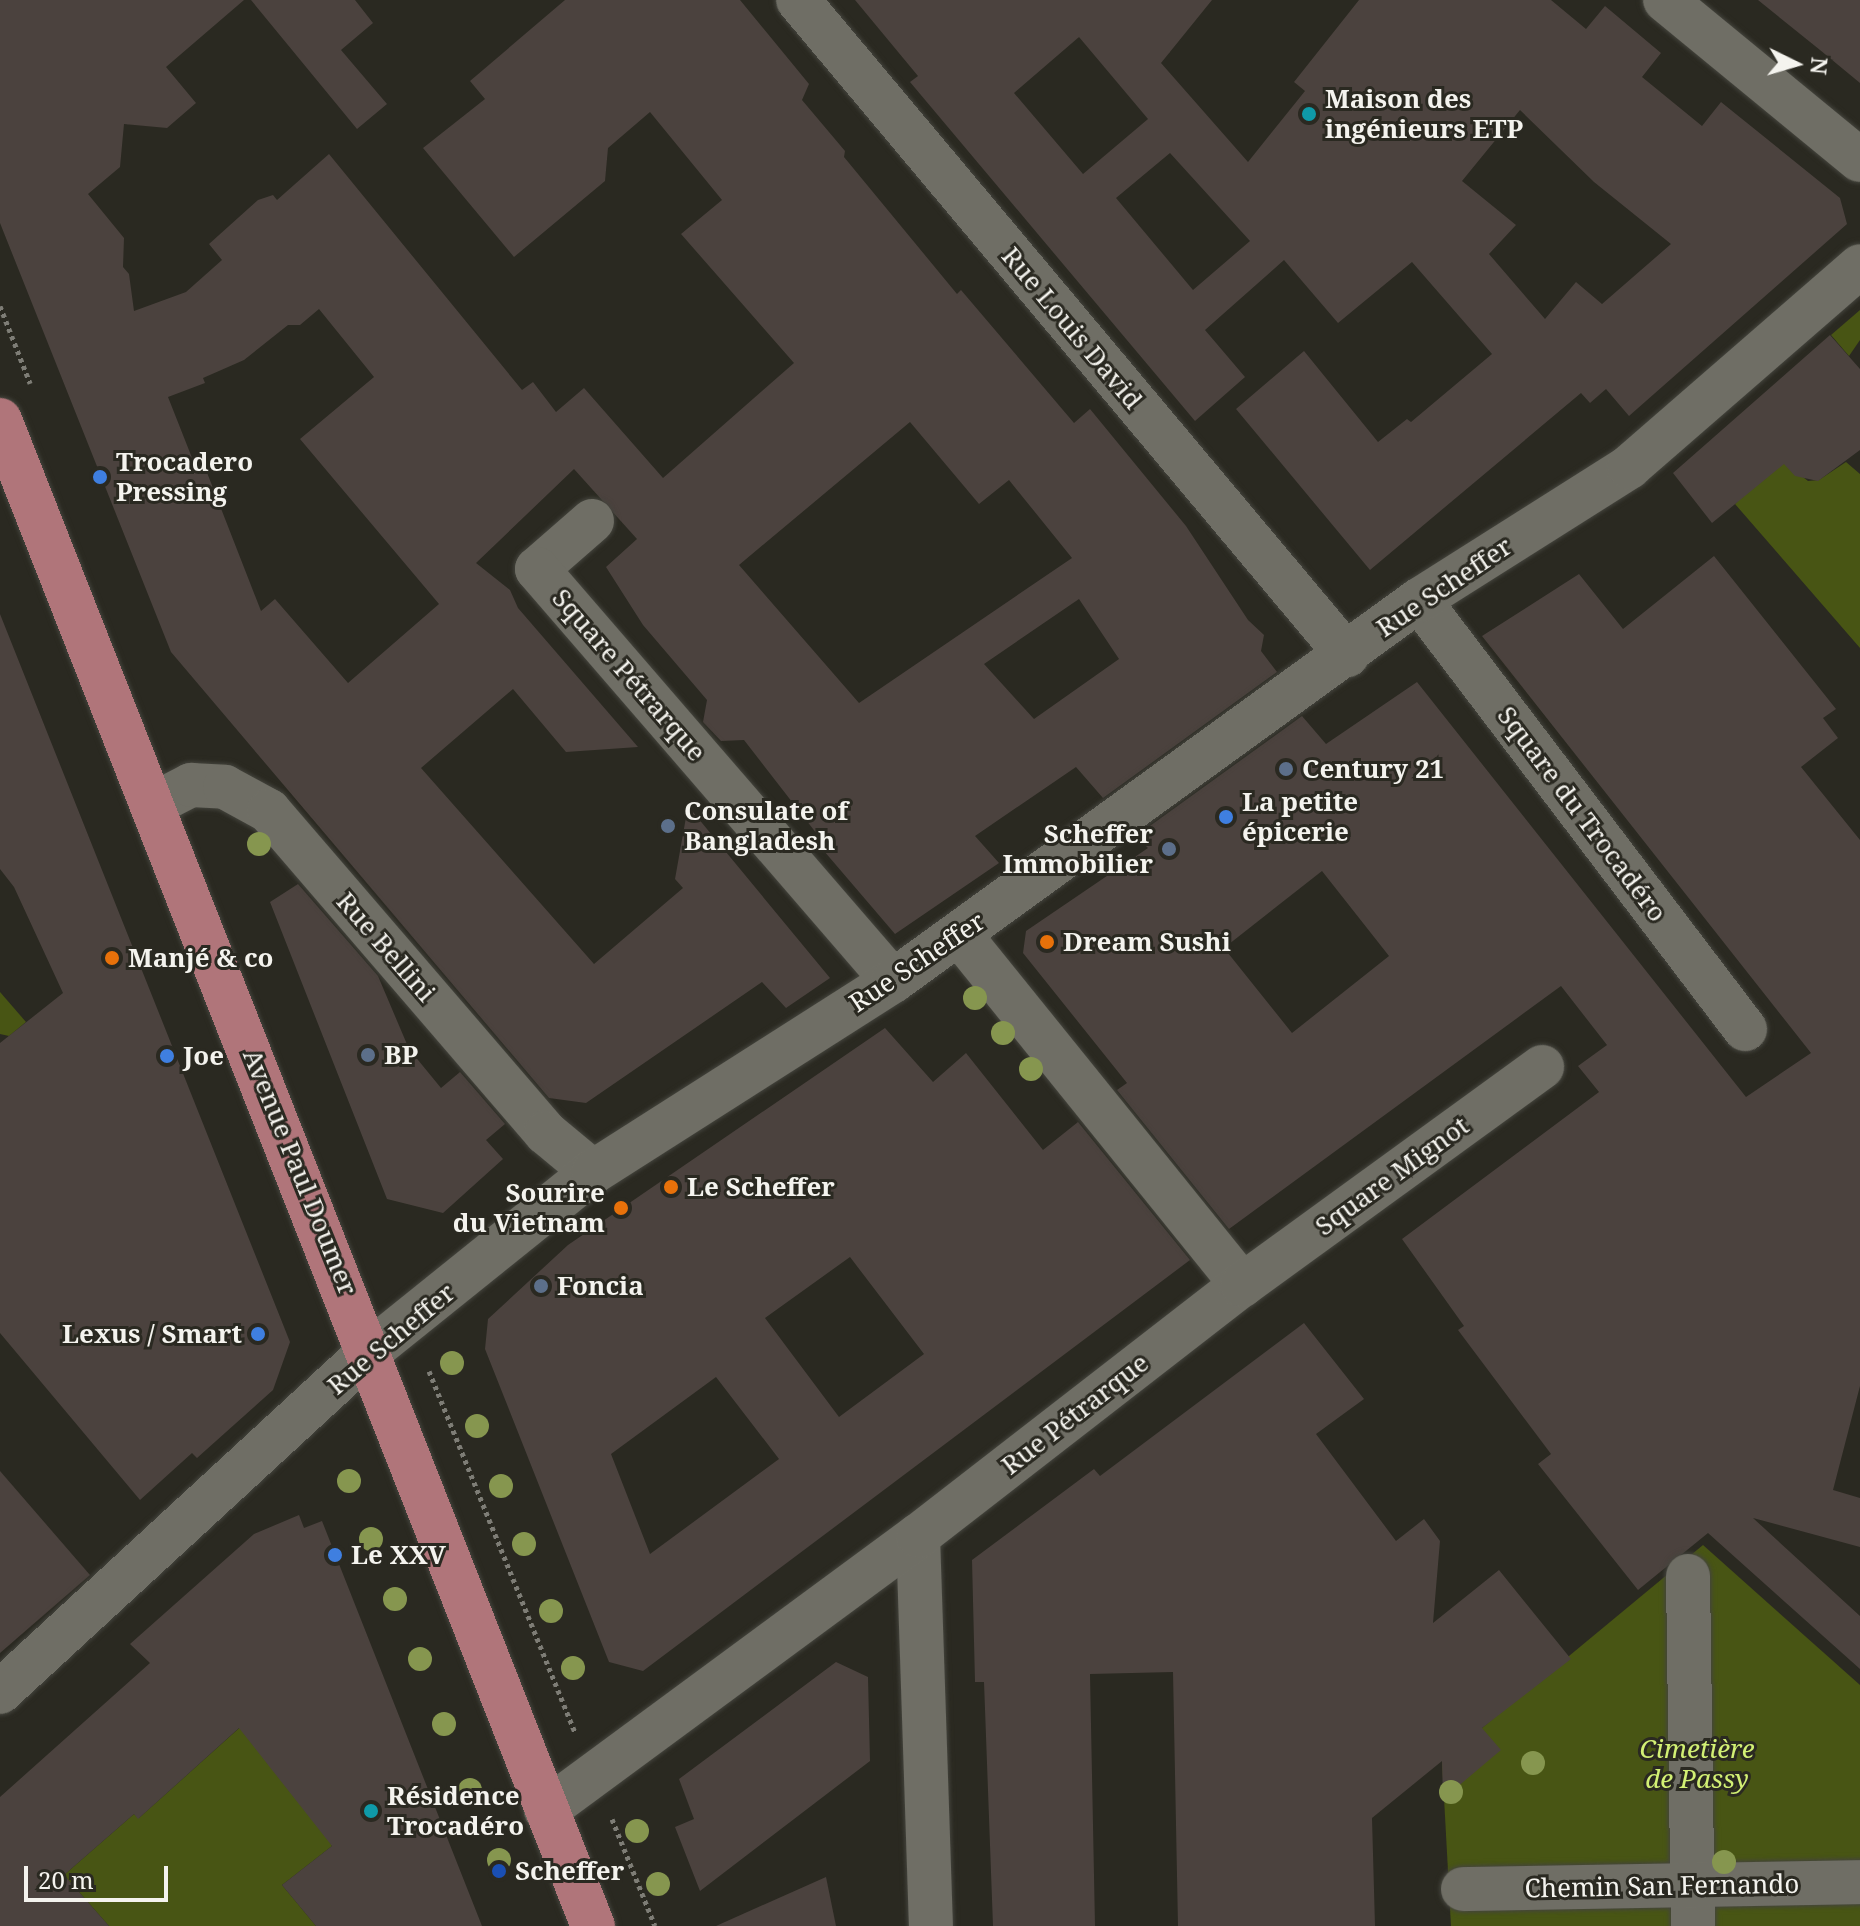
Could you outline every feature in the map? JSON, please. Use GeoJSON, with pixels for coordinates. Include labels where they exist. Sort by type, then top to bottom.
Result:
{"type":"FeatureCollection","features":[{"type":"Feature","properties":{"kind":"main road","name":"Avenue Paul Doumer"},"geometry":{"type":"LineString","coordinates":[[0,420],[370,1351],[593,1926]]}},
{"type":"Feature","properties":{"kind":"street","name":"Rue Louis David"},"geometry":{"type":"LineString","coordinates":[[798,0],[1347,655]]}},
{"type":"Feature","properties":{"kind":"street"},"geometry":{"type":"LineString","coordinates":[[1665,0],[1860,160]]}},
{"type":"Feature","properties":{"kind":"street","name":"Rue Scheffer"},"geometry":{"type":"LineString","coordinates":[[0,1692],[370,1351],[593,1172],[893,981],[1419,600],[1629,467],[1860,266]]}},
{"type":"Feature","properties":{"kind":"street","name":"Square Pétrarque"},"geometry":{"type":"LineString","coordinates":[[592,521],[537,569],[893,981]]}},
{"type":"Feature","properties":{"kind":"street","name":"Square du Trocadéro"},"geometry":{"type":"LineString","coordinates":[[1419,600],[1745,1029]]}},
{"type":"Feature","properties":{"kind":"street","name":"Rue Bellini"},"geometry":{"type":"LineString","coordinates":[[154,804],[191,785],[214,787],[248,797],[269,811],[546,1133],[593,1172]]}},
{"type":"Feature","properties":{"kind":"street"},"geometry":{"type":"LineString","coordinates":[[959,934],[1242,1285]]}},
{"type":"Feature","properties":{"kind":"street","name":"Square Mignot"},"geometry":{"type":"LineString","coordinates":[[1242,1285],[1542,1067]]}},
{"type":"Feature","properties":{"kind":"street","name":"Rue Pétrarque"},"geometry":{"type":"LineString","coordinates":[[546,1810],[918,1536],[1242,1285]]}},
{"type":"Feature","properties":{"kind":"street"},"geometry":{"type":"LineString","coordinates":[[918,1536],[931,1926]]}},
{"type":"Feature","properties":{"kind":"street"},"geometry":{"type":"LineString","coordinates":[[1688,1576],[1693,1906]]}},
{"type":"Feature","properties":{"kind":"street","name":"Chemin San Fernando"},"geometry":{"type":"LineString","coordinates":[[1463,1889],[1693,1906],[1860,1882]]}},
{"type":"Feature","properties":{"kind":"green space"},"geometry":{"type":"Polygon","coordinates":[[[1860,310],[1860,340],[1849,356],[1831,335],[1860,310]]]}},
{"type":"Feature","properties":{"kind":"green space"},"geometry":{"type":"Polygon","coordinates":[[[1781,460],[1808,481],[1819,480],[1846,462],[1860,474],[1860,648],[1735,504],[1781,460]]]}},
{"type":"Feature","properties":{"kind":"green space"},"geometry":{"type":"Polygon","coordinates":[[[0,992],[26,1022],[9,1036],[0,1034],[0,992]]]}},
{"type":"Feature","properties":{"kind":"green space","name":"Cimetière de Passy"},"geometry":{"type":"Polygon","coordinates":[[[1703,1545],[1860,1685],[1860,1926],[1451,1926],[1442,1761],[1703,1545]]]}},
{"type":"Feature","properties":{"kind":"green space"},"geometry":{"type":"Polygon","coordinates":[[[256,1713],[332,1846],[282,1885],[316,1926],[109,1926],[64,1875],[134,1814],[139,1818],[256,1713]]]}},
{"type":"Feature","properties":{"kind":"building"},"geometry":{"type":"Polygon","coordinates":[[[0,0],[244,0],[166,67],[196,103],[167,128],[124,124],[120,167],[88,194],[124,238],[123,267],[129,274],[134,311],[186,292],[222,260],[209,244],[258,200],[273,195],[277,200],[329,154],[522,390],[533,382],[556,412],[584,388],[663,478],[794,363],[681,234],[722,200],[650,112],[608,148],[605,181],[514,257],[423,148],[485,99],[470,81],[565,0],[740,0],[809,84],[802,100],[845,151],[844,157],[957,294],[961,290],[1074,423],[1090,409],[1186,526],[1248,620],[1264,635],[1261,651],[1277,672],[1103,798],[1076,767],[975,836],[999,863],[895,934],[824,851],[827,847],[744,740],[721,741],[703,722],[707,700],[643,625],[606,567],[637,539],[574,469],[476,563],[510,590],[518,608],[638,747],[566,752],[513,689],[421,768],[594,964],[683,888],[675,879],[688,806],[830,978],[786,1008],[762,982],[586,1103],[549,1098],[171,652],[0,223],[0,0]],[[319,309],[300,325],[288,325],[244,360],[203,378],[205,383],[168,397],[198,473],[206,470],[261,611],[275,599],[348,683],[439,604],[300,439],[374,377],[319,309]],[[910,422],[739,565],[859,703],[1072,558],[1009,480],[979,504],[910,422]],[[1079,599],[984,664],[1034,719],[1119,659],[1079,599]]]}},
{"type":"Feature","properties":{"kind":"building"},"geometry":{"type":"Polygon","coordinates":[[[251,0],[355,0],[373,23],[341,50],[387,104],[357,129],[251,0]]]}},
{"type":"Feature","properties":{"kind":"building"},"geometry":{"type":"Polygon","coordinates":[[[855,0],[1212,0],[1161,63],[1248,162],[1305,91],[1294,82],[1359,0],[1551,0],[1586,29],[1605,6],[1661,53],[1642,77],[1702,126],[1721,102],[1840,198],[1847,224],[1629,416],[1606,389],[1590,403],[1581,393],[1370,570],[1236,409],[1304,351],[1378,442],[1407,419],[1411,422],[1492,354],[1412,262],[1338,323],[1284,260],[1205,330],[1245,377],[1195,421],[910,82],[918,76],[855,0]],[[1079,37],[1014,93],[1083,174],[1148,119],[1079,37]],[[1520,110],[1462,181],[1516,225],[1489,254],[1545,319],[1576,282],[1602,304],[1671,244],[1594,182],[1520,110]],[[1170,153],[1116,198],[1193,290],[1250,241],[1170,153]]]}},
{"type":"Feature","properties":{"kind":"building"},"geometry":{"type":"Polygon","coordinates":[[[1758,0],[1860,0],[1860,83],[1820,50],[1758,0]]]}},
{"type":"Feature","properties":{"kind":"building"},"geometry":{"type":"Polygon","coordinates":[[[1830,335],[1860,369],[1860,450],[1818,481],[1795,476],[1784,464],[1712,523],[1673,473],[1830,335]]]}},
{"type":"Feature","properties":{"kind":"building"},"geometry":{"type":"Polygon","coordinates":[[[1714,556],[1836,709],[1823,718],[1838,738],[1801,767],[1860,840],[1860,1386],[1833,1490],[1860,1498],[1860,1547],[1753,1518],[1860,1616],[1860,1669],[1708,1533],[1638,1590],[1538,1464],[1551,1454],[1458,1330],[1464,1326],[1402,1239],[1599,1092],[1578,1066],[1607,1045],[1561,986],[1229,1229],[1117,1090],[1127,1083],[1023,953],[1026,931],[1148,848],[1136,836],[1302,716],[1326,744],[1417,682],[1746,1097],[1811,1053],[1482,636],[1579,574],[1623,629],[1714,556]],[[1322,871],[1224,948],[1292,1033],[1389,956],[1322,871]]]}},
{"type":"Feature","properties":{"kind":"building"},"geometry":{"type":"Polygon","coordinates":[[[0,614],[290,1342],[273,1390],[197,1458],[192,1453],[140,1500],[0,1333],[0,1043],[63,993],[14,887],[0,869],[0,614]]]}},
{"type":"Feature","properties":{"kind":"building"},"geometry":{"type":"Polygon","coordinates":[[[298,884],[378,976],[409,1049],[441,1088],[460,1072],[505,1124],[486,1140],[503,1159],[443,1213],[387,1199],[270,902],[298,884]]]}},
{"type":"Feature","properties":{"kind":"building"},"geometry":{"type":"Polygon","coordinates":[[[885,1028],[933,1082],[966,1053],[1043,1150],[1078,1122],[1190,1260],[643,1671],[609,1662],[485,1349],[488,1319],[568,1245],[885,1028]],[[850,1257],[765,1318],[839,1417],[924,1354],[850,1257]],[[716,1377],[611,1454],[650,1554],[779,1459],[716,1377]]]}},
{"type":"Feature","properties":{"kind":"building"},"geometry":{"type":"Polygon","coordinates":[[[1304,1323],[1364,1399],[1316,1434],[1396,1541],[1424,1519],[1440,1541],[1433,1623],[1499,1570],[1571,1659],[1482,1728],[1501,1750],[1443,1799],[1442,1761],[1372,1818],[1375,1926],[1178,1926],[1173,1672],[1090,1674],[1095,1926],[993,1926],[984,1682],[975,1682],[972,1560],[1094,1469],[1100,1476],[1304,1323]]]}},
{"type":"Feature","properties":{"kind":"building"},"geometry":{"type":"Polygon","coordinates":[[[0,1471],[90,1575],[0,1653],[0,1471]]]}},
{"type":"Feature","properties":{"kind":"building"},"geometry":{"type":"Polygon","coordinates":[[[299,1515],[304,1528],[322,1521],[482,1926],[316,1926],[282,1885],[332,1846],[239,1728],[138,1819],[134,1814],[64,1875],[109,1926],[0,1926],[0,1797],[150,1663],[130,1644],[254,1534],[299,1515]]]}},
{"type":"Feature","properties":{"kind":"building"},"geometry":{"type":"Polygon","coordinates":[[[836,1662],[868,1677],[870,1761],[700,1891],[675,1827],[694,1819],[679,1779],[836,1662]]]}},
{"type":"Feature","properties":{"kind":"building"},"geometry":{"type":"Polygon","coordinates":[[[826,1877],[836,1926],[716,1926],[826,1877]]]}},
{"type":"Feature","properties":{"kind":"place","name":"Maison des ingénieurs ETP"},"geometry":{"type":"Point","coordinates":[1309,114]}},
{"type":"Feature","properties":{"kind":"place","name":"Trocadero Pressing"},"geometry":{"type":"Point","coordinates":[100,477]}},
{"type":"Feature","properties":{"kind":"place","name":"Century 21"},"geometry":{"type":"Point","coordinates":[1286,769]}},
{"type":"Feature","properties":{"kind":"place","name":"La petite épicerie"},"geometry":{"type":"Point","coordinates":[1226,817]}},
{"type":"Feature","properties":{"kind":"place","name":"Consulate of Bangladesh"},"geometry":{"type":"Point","coordinates":[668,826]}},
{"type":"Feature","properties":{"kind":"place","name":"Scheffer Immobilier"},"geometry":{"type":"Point","coordinates":[1169,849]}},
{"type":"Feature","properties":{"kind":"place","name":"Dream Sushi"},"geometry":{"type":"Point","coordinates":[1047,942]}},
{"type":"Feature","properties":{"kind":"place","name":"Manjé & co"},"geometry":{"type":"Point","coordinates":[112,958]}},
{"type":"Feature","properties":{"kind":"place","name":"BP"},"geometry":{"type":"Point","coordinates":[368,1055]}},
{"type":"Feature","properties":{"kind":"place","name":"Joe"},"geometry":{"type":"Point","coordinates":[167,1056]}},
{"type":"Feature","properties":{"kind":"place","name":"Le Scheffer"},"geometry":{"type":"Point","coordinates":[671,1187]}},
{"type":"Feature","properties":{"kind":"place","name":"Sourire du Vietnam"},"geometry":{"type":"Point","coordinates":[621,1208]}},
{"type":"Feature","properties":{"kind":"place","name":"Foncia"},"geometry":{"type":"Point","coordinates":[541,1286]}},
{"type":"Feature","properties":{"kind":"place","name":"Lexus / Smart"},"geometry":{"type":"Point","coordinates":[258,1334]}},
{"type":"Feature","properties":{"kind":"place","name":"Le XXV"},"geometry":{"type":"Point","coordinates":[335,1555]}},
{"type":"Feature","properties":{"kind":"place","name":"Résidence Trocadéro"},"geometry":{"type":"Point","coordinates":[371,1811]}},
{"type":"Feature","properties":{"kind":"place","name":"Scheffer"},"geometry":{"type":"Point","coordinates":[499,1871]}}]}
